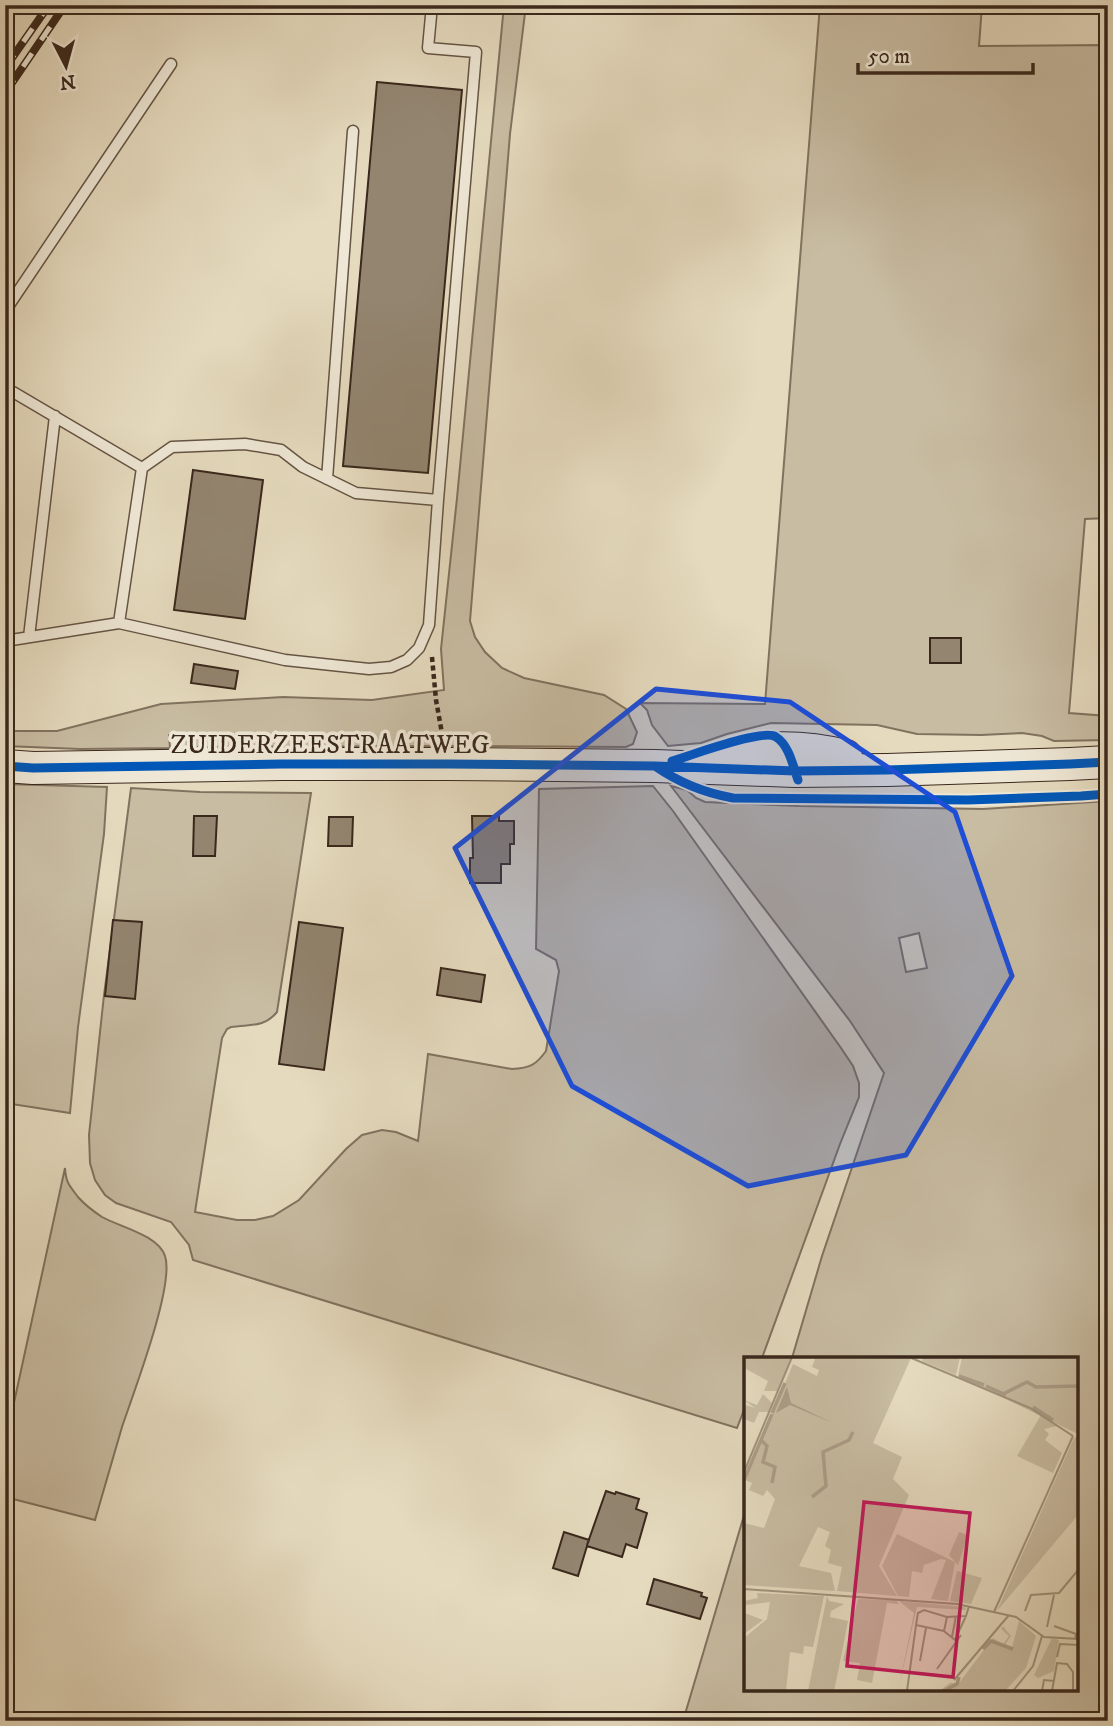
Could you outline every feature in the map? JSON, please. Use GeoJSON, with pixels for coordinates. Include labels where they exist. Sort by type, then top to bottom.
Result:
{"type":"FeatureCollection","features":[{"type":"Feature","properties":{"kind":"street","name":"ZUIDERZEESTRAATWEG"},"geometry":{"type":"LineString","coordinates":[[5,766],[33,768],[448,764],[655,766],[795,771],[1108,762]]}},
{"type":"Feature","properties":{"kind":"lane"},"geometry":{"type":"LineString","coordinates":[[5,641],[119,624],[285,660],[369,669],[391,667],[407,660],[419,648],[429,625],[476,52],[428,48],[432,5]]}},
{"type":"Feature","properties":{"kind":"lane"},"geometry":{"type":"LineString","coordinates":[[5,311],[171,64]]}},
{"type":"Feature","properties":{"kind":"lane"},"geometry":{"type":"LineString","coordinates":[[327,479],[353,131]]}},
{"type":"Feature","properties":{"kind":"lane"},"geometry":{"type":"LineString","coordinates":[[5,402],[13,392],[142,468]]}},
{"type":"Feature","properties":{"kind":"lane"},"geometry":{"type":"LineString","coordinates":[[29,637],[55,416]]}},
{"type":"Feature","properties":{"kind":"lane"},"geometry":{"type":"LineString","coordinates":[[119,624],[142,468],[173,447],[245,444],[281,450],[303,467],[356,493],[438,500]]}},
{"type":"Feature","properties":{"kind":"path"},"geometry":{"type":"LineString","coordinates":[[429,625],[436,700],[448,764]]}},
{"type":"Feature","properties":{"kind":"highlighted area"},"geometry":{"type":"Polygon","coordinates":[[[656,689],[790,702],[955,812],[1012,976],[906,1155],[748,1186],[572,1086],[455,848],[656,689]]]}},
{"type":"Feature","properties":{"kind":"shaded area"},"geometry":{"type":"Polygon","coordinates":[[[504,5],[526,5],[510,134],[470,621],[475,637],[485,652],[502,668],[524,678],[604,695],[626,709],[637,732],[633,744],[626,747],[187,747],[186,734],[169,735],[170,748],[5,746],[5,731],[57,731],[161,704],[283,697],[372,700],[444,690],[441,649],[504,5]]]}},
{"type":"Feature","properties":{"kind":"shaded area"},"geometry":{"type":"Polygon","coordinates":[[[820,5],[982,5],[979,46],[1108,45],[1108,518],[1085,519],[1069,713],[1108,716],[1108,740],[1054,741],[1022,733],[917,734],[877,725],[771,723],[701,743],[668,746],[640,703],[765,704],[820,5]]]}},
{"type":"Feature","properties":{"kind":"shaded area"},"geometry":{"type":"Polygon","coordinates":[[[5,784],[107,787],[104,834],[78,1027],[70,1113],[5,1103],[5,784]]]}},
{"type":"Feature","properties":{"kind":"shaded area"},"geometry":{"type":"Polygon","coordinates":[[[653,786],[841,1048],[853,1066],[859,1083],[859,1097],[762,1357],[744,1357],[744,1410],[737,1428],[193,1260],[189,1245],[171,1222],[116,1203],[105,1195],[95,1180],[90,1163],[89,1135],[131,788],[311,793],[277,1012],[262,1023],[231,1027],[222,1038],[195,1212],[237,1220],[273,1216],[299,1200],[362,1135],[382,1130],[396,1132],[418,1141],[428,1054],[512,1069],[532,1065],[546,1051],[559,971],[556,960],[536,949],[539,789],[653,786]]]}},
{"type":"Feature","properties":{"kind":"shaded area"},"geometry":{"type":"Polygon","coordinates":[[[671,786],[687,790],[705,802],[799,806],[983,809],[1108,801],[1108,1721],[683,1721],[744,1515],[744,1691],[1078,1691],[1078,1357],[792,1357],[822,1256],[884,1073],[850,1021],[671,786]],[[919,933],[899,938],[906,972],[927,968],[919,933]]]}},
{"type":"Feature","properties":{"kind":"shaded area"},"geometry":{"type":"Polygon","coordinates":[[[65,1168],[70,1187],[89,1208],[155,1242],[165,1256],[164,1290],[159,1314],[95,1520],[5,1497],[5,1444],[65,1168]]]}},
{"type":"Feature","properties":{"kind":"building"},"geometry":{"type":"Polygon","coordinates":[[[377,82],[462,90],[428,473],[343,466],[377,82]]]}},
{"type":"Feature","properties":{"kind":"building"},"geometry":{"type":"Polygon","coordinates":[[[193,470],[263,480],[245,619],[174,610],[193,470]]]}},
{"type":"Feature","properties":{"kind":"building"},"geometry":{"type":"Polygon","coordinates":[[[930,638],[961,638],[961,663],[930,663],[930,638]]]}},
{"type":"Feature","properties":{"kind":"building"},"geometry":{"type":"Polygon","coordinates":[[[194,664],[238,671],[235,689],[191,683],[194,664]]]}},
{"type":"Feature","properties":{"kind":"building"},"geometry":{"type":"Polygon","coordinates":[[[194,816],[217,816],[215,856],[193,856],[194,816]]]}},
{"type":"Feature","properties":{"kind":"building"},"geometry":{"type":"Polygon","coordinates":[[[472,816],[499,816],[499,821],[514,821],[514,844],[510,844],[510,864],[501,864],[501,883],[470,883],[470,858],[473,858],[472,816]]]}},
{"type":"Feature","properties":{"kind":"building"},"geometry":{"type":"Polygon","coordinates":[[[329,817],[353,817],[352,846],[328,846],[329,817]]]}},
{"type":"Feature","properties":{"kind":"building"},"geometry":{"type":"Polygon","coordinates":[[[113,920],[142,922],[135,999],[105,996],[113,920]]]}},
{"type":"Feature","properties":{"kind":"building"},"geometry":{"type":"Polygon","coordinates":[[[299,922],[343,928],[324,1070],[279,1064],[299,922]]]}},
{"type":"Feature","properties":{"kind":"building"},"geometry":{"type":"Polygon","coordinates":[[[441,968],[485,975],[481,1002],[437,995],[441,968]]]}},
{"type":"Feature","properties":{"kind":"building"},"geometry":{"type":"Polygon","coordinates":[[[606,1491],[639,1499],[636,1509],[647,1513],[637,1548],[626,1544],[622,1557],[587,1546],[578,1576],[553,1568],[564,1532],[589,1540],[606,1491]]]}},
{"type":"Feature","properties":{"kind":"building"},"geometry":{"type":"Polygon","coordinates":[[[654,1579],[702,1593],[701,1596],[707,1598],[700,1619],[647,1604],[654,1579]]]}},
{"type":"Feature","properties":{"kind":"railway"},"geometry":{"type":"LineString","coordinates":[[5,68],[49,5]]}},
{"type":"Feature","properties":{"kind":"railway"},"geometry":{"type":"LineString","coordinates":[[5,93],[65,5]]}},
{"type":"Feature","properties":{"kind":"cycle path"},"geometry":{"type":"LineString","coordinates":[[672,761],[742,739],[769,735],[776,737],[784,745],[798,780]]}},
{"type":"Feature","properties":{"kind":"cycle path"},"geometry":{"type":"LineString","coordinates":[[5,766],[33,768],[448,764],[655,766],[795,771],[1108,762]]}},
{"type":"Feature","properties":{"kind":"cycle path"},"geometry":{"type":"LineString","coordinates":[[655,766],[692,786],[733,798],[968,800],[1108,794]]}}]}
